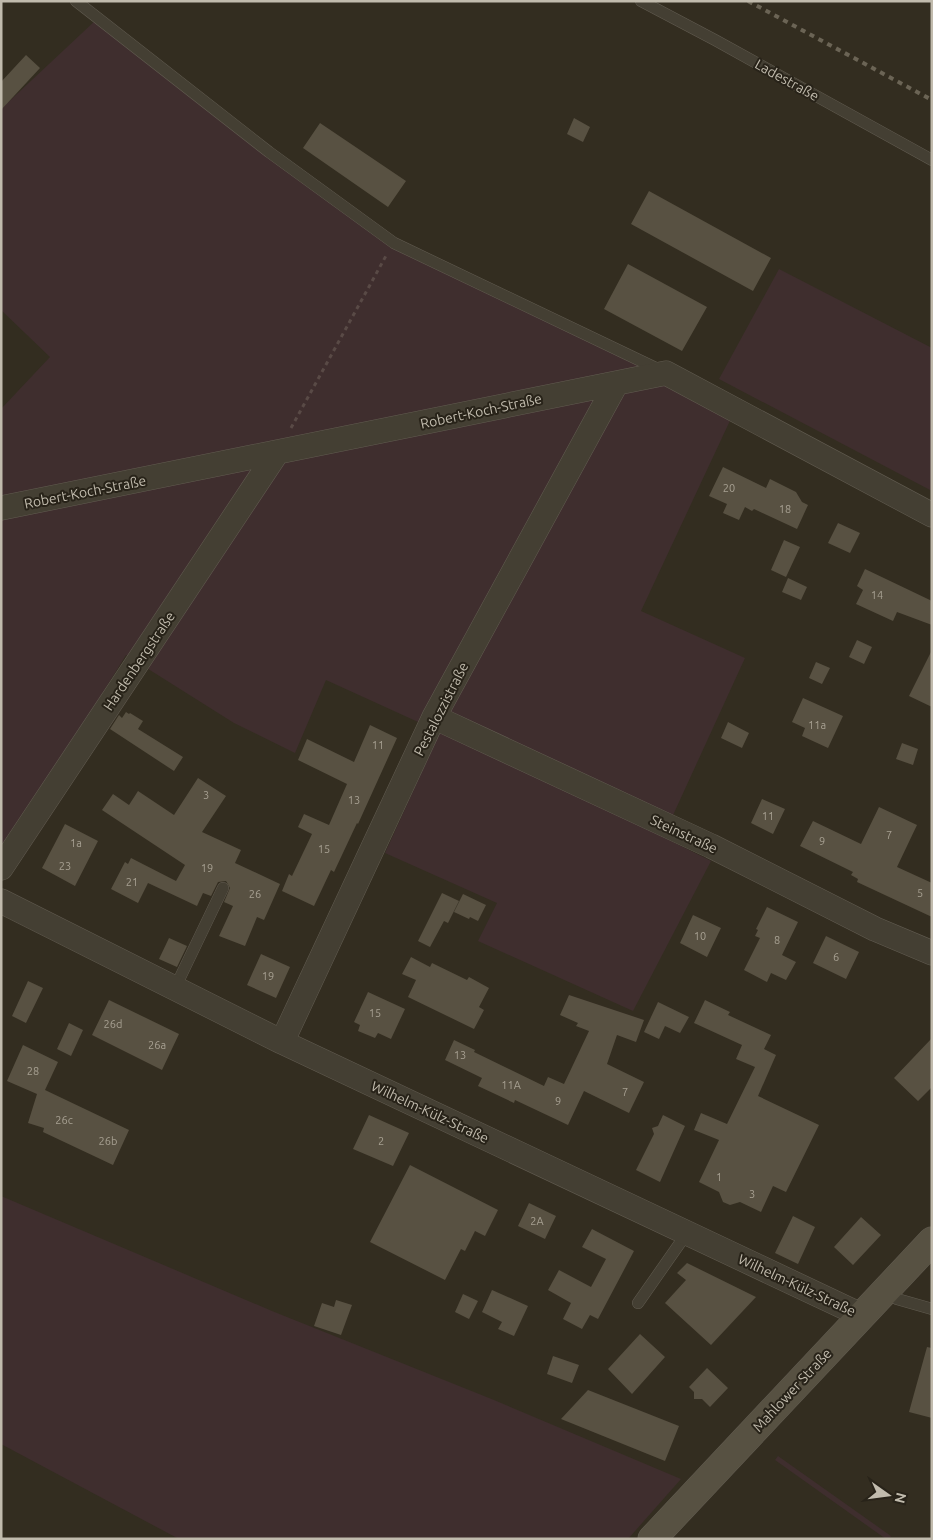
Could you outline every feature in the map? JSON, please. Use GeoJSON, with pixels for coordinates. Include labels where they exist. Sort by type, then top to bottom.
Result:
{"type":"FeatureCollection","features":[{"type":"Feature","properties":{"kind":"main road","name":"Mahlower Straße"},"geometry":{"type":"LineString","coordinates":[[652,1539],[932,1241]]}},
{"type":"Feature","properties":{"kind":"street","name":"Robert-Koch-Straße"},"geometry":{"type":"LineString","coordinates":[[1,508],[276,454],[666,373]]}},
{"type":"Feature","properties":{"kind":"street"},"geometry":{"type":"LineString","coordinates":[[666,373],[932,515]]}},
{"type":"Feature","properties":{"kind":"street","name":"Pestalozzistraße"},"geometry":{"type":"LineString","coordinates":[[282,1042],[434,717],[616,384]]}},
{"type":"Feature","properties":{"kind":"street","name":"Hardenbergstraße"},"geometry":{"type":"LineString","coordinates":[[1,868],[276,454]]}},
{"type":"Feature","properties":{"kind":"street","name":"Steinstraße"},"geometry":{"type":"LineString","coordinates":[[434,717],[711,846],[875,929],[932,953]]}},
{"type":"Feature","properties":{"kind":"street","name":"Wilhelm-Külz-Straße"},"geometry":{"type":"LineString","coordinates":[[1,901],[282,1042],[863,1316]]}},
{"type":"Feature","properties":{"kind":"lane"},"geometry":{"type":"LineString","coordinates":[[76,1],[269,152],[394,242],[666,373]]}},
{"type":"Feature","properties":{"kind":"lane","name":"Ladestraße"},"geometry":{"type":"LineString","coordinates":[[640,1],[715,40],[932,160]]}},
{"type":"Feature","properties":{"kind":"lane"},"geometry":{"type":"LineString","coordinates":[[175,988],[223,888]]}},
{"type":"Feature","properties":{"kind":"lane"},"geometry":{"type":"LineString","coordinates":[[638,1302],[687,1233]]}},
{"type":"Feature","properties":{"kind":"lane"},"geometry":{"type":"LineString","coordinates":[[885,1291],[897,1299],[932,1309]]}},
{"type":"Feature","properties":{"kind":"path"},"geometry":{"type":"LineString","coordinates":[[276,454],[394,242]]}},
{"type":"Feature","properties":{"kind":"shaded area"},"geometry":{"type":"Polygon","coordinates":[[[97,19],[394,243],[735,410],[641,611],[745,658],[663,837],[711,861],[633,1011],[478,941],[497,903],[385,853],[440,732],[326,680],[295,753],[234,723],[126,655],[1,858],[1,409],[50,357],[1,310],[1,109],[97,19]]]}},
{"type":"Feature","properties":{"kind":"shaded area"},"geometry":{"type":"Polygon","coordinates":[[[779,269],[932,348],[932,491],[719,379],[779,269]]]}},
{"type":"Feature","properties":{"kind":"shaded area"},"geometry":{"type":"Polygon","coordinates":[[[1,1196],[272,1311],[494,1400],[681,1479],[628,1539],[179,1539],[1,1444],[1,1196]]]}},
{"type":"Feature","properties":{"kind":"shaded area"},"geometry":{"type":"Polygon","coordinates":[[[778,1456],[891,1536],[889,1539],[886,1539],[775,1460],[778,1456]]]}},
{"type":"Feature","properties":{"kind":"building"},"geometry":{"type":"Polygon","coordinates":[[[26,55],[40,68],[1,110],[1,82],[26,55]]]}},
{"type":"Feature","properties":{"kind":"building"},"geometry":{"type":"Polygon","coordinates":[[[574,118],[590,127],[583,142],[567,134],[574,118]]]}},
{"type":"Feature","properties":{"kind":"building"},"geometry":{"type":"Polygon","coordinates":[[[320,123],[406,181],[388,207],[303,148],[320,123]]]}},
{"type":"Feature","properties":{"kind":"building"},"geometry":{"type":"Polygon","coordinates":[[[649,191],[771,258],[753,291],[631,224],[649,191]]]}},
{"type":"Feature","properties":{"kind":"building"},"geometry":{"type":"Polygon","coordinates":[[[628,264],[707,307],[682,351],[604,309],[628,264]]]}},
{"type":"Feature","properties":{"kind":"building"},"geometry":{"type":"Polygon","coordinates":[[[723,467],[766,488],[770,479],[796,492],[802,502],[808,505],[797,529],[754,509],[752,511],[745,507],[739,520],[723,513],[727,504],[709,496],[723,467]]]}},
{"type":"Feature","properties":{"kind":"building"},"geometry":{"type":"Polygon","coordinates":[[[838,523],[860,533],[850,553],[828,543],[838,523]]]}},
{"type":"Feature","properties":{"kind":"building"},"geometry":{"type":"Polygon","coordinates":[[[784,540],[800,547],[786,577],[771,570],[784,540]]]}},
{"type":"Feature","properties":{"kind":"building"},"geometry":{"type":"Polygon","coordinates":[[[865,569],[932,601],[932,625],[897,612],[893,621],[856,604],[863,590],[857,586],[865,569]]]}},
{"type":"Feature","properties":{"kind":"building"},"geometry":{"type":"Polygon","coordinates":[[[788,578],[807,587],[801,600],[782,592],[788,578]]]}},
{"type":"Feature","properties":{"kind":"building"},"geometry":{"type":"Polygon","coordinates":[[[857,640],[872,647],[864,664],[849,657],[857,640]]]}},
{"type":"Feature","properties":{"kind":"building"},"geometry":{"type":"Polygon","coordinates":[[[932,650],[932,707],[909,696],[932,650]]]}},
{"type":"Feature","properties":{"kind":"building"},"geometry":{"type":"Polygon","coordinates":[[[816,662],[830,668],[822,684],[809,678],[816,662]]]}},
{"type":"Feature","properties":{"kind":"building"},"geometry":{"type":"Polygon","coordinates":[[[803,698],[843,716],[828,748],[802,736],[805,728],[792,722],[803,698]]]}},
{"type":"Feature","properties":{"kind":"building"},"geometry":{"type":"Polygon","coordinates":[[[126,712],[143,721],[138,729],[183,757],[174,771],[110,729],[119,715],[122,718],[126,712]]]}},
{"type":"Feature","properties":{"kind":"building"},"geometry":{"type":"Polygon","coordinates":[[[728,722],[749,733],[742,748],[721,738],[728,722]]]}},
{"type":"Feature","properties":{"kind":"building"},"geometry":{"type":"Polygon","coordinates":[[[370,725],[397,738],[358,824],[334,872],[331,870],[314,906],[282,891],[289,874],[292,876],[312,834],[298,827],[304,814],[329,825],[347,784],[298,760],[307,739],[354,762],[370,725]]]}},
{"type":"Feature","properties":{"kind":"building"},"geometry":{"type":"Polygon","coordinates":[[[902,743],[918,749],[913,765],[896,759],[902,743]]]}},
{"type":"Feature","properties":{"kind":"building"},"geometry":{"type":"Polygon","coordinates":[[[198,778],[226,796],[202,832],[241,850],[235,863],[280,884],[264,920],[257,917],[245,946],[219,936],[233,906],[224,902],[230,888],[226,881],[218,882],[211,896],[203,893],[197,906],[148,883],[138,903],[111,889],[125,862],[128,864],[131,858],[176,881],[185,865],[102,810],[113,794],[129,805],[138,791],[174,815],[198,778]]]}},
{"type":"Feature","properties":{"kind":"building"},"geometry":{"type":"Polygon","coordinates":[[[762,799],[785,809],[773,834],[751,823],[762,799]]]}},
{"type":"Feature","properties":{"kind":"building"},"geometry":{"type":"Polygon","coordinates":[[[879,807],[917,825],[897,867],[932,883],[932,917],[857,882],[858,879],[851,875],[853,872],[800,846],[813,821],[861,844],[879,807]]]}},
{"type":"Feature","properties":{"kind":"building"},"geometry":{"type":"Polygon","coordinates":[[[65,824],[98,841],[75,886],[42,868],[65,824]]]}},
{"type":"Feature","properties":{"kind":"building"},"geometry":{"type":"Polygon","coordinates":[[[442,893],[459,901],[448,923],[444,921],[430,947],[418,941],[442,893]]]}},
{"type":"Feature","properties":{"kind":"building"},"geometry":{"type":"Polygon","coordinates":[[[463,894],[486,905],[478,921],[454,912],[463,894]]]}},
{"type":"Feature","properties":{"kind":"building"},"geometry":{"type":"Polygon","coordinates":[[[767,907],[798,922],[782,955],[796,962],[786,980],[771,973],[767,982],[744,970],[760,938],[755,936],[758,930],[756,929],[767,907]]]}},
{"type":"Feature","properties":{"kind":"building"},"geometry":{"type":"Polygon","coordinates":[[[693,915],[721,928],[707,957],[680,943],[693,915]]]}},
{"type":"Feature","properties":{"kind":"building"},"geometry":{"type":"Polygon","coordinates":[[[826,936],[859,952],[846,979],[813,963],[826,936]]]}},
{"type":"Feature","properties":{"kind":"building"},"geometry":{"type":"Polygon","coordinates":[[[169,938],[187,946],[177,967],[159,959],[169,938]]]}},
{"type":"Feature","properties":{"kind":"building"},"geometry":{"type":"Polygon","coordinates":[[[261,954],[290,967],[276,998],[247,985],[261,954]]]}},
{"type":"Feature","properties":{"kind":"building"},"geometry":{"type":"Polygon","coordinates":[[[411,957],[430,967],[432,963],[467,980],[469,977],[489,988],[479,1007],[484,1010],[474,1029],[408,997],[416,980],[402,974],[411,957]]]}},
{"type":"Feature","properties":{"kind":"building"},"geometry":{"type":"Polygon","coordinates":[[[28,981],[43,988],[26,1023],[12,1016],[28,981]]]}},
{"type":"Feature","properties":{"kind":"building"},"geometry":{"type":"Polygon","coordinates":[[[368,992],[405,1009],[391,1039],[378,1033],[375,1038],[358,1031],[360,1025],[354,1022],[368,992]]]}},
{"type":"Feature","properties":{"kind":"building"},"geometry":{"type":"Polygon","coordinates":[[[569,995],[644,1020],[636,1042],[617,1035],[607,1064],[644,1082],[629,1113],[584,1091],[568,1125],[515,1100],[514,1103],[478,1086],[482,1078],[445,1060],[454,1040],[475,1050],[474,1052],[544,1086],[548,1077],[564,1084],[589,1031],[576,1026],[578,1023],[560,1015],[569,995]]]}},
{"type":"Feature","properties":{"kind":"building"},"geometry":{"type":"Polygon","coordinates":[[[109,1000],[179,1034],[162,1070],[92,1035],[109,1000]]]}},
{"type":"Feature","properties":{"kind":"building"},"geometry":{"type":"Polygon","coordinates":[[[705,1000],[730,1012],[728,1015],[771,1035],[764,1049],[776,1055],[758,1096],[819,1125],[786,1192],[773,1186],[761,1212],[740,1202],[730,1205],[723,1202],[719,1192],[699,1182],[719,1140],[694,1130],[701,1113],[727,1124],[755,1067],[736,1059],[742,1045],[694,1023],[705,1000]]]}},
{"type":"Feature","properties":{"kind":"building"},"geometry":{"type":"Polygon","coordinates":[[[658,1002],[689,1017],[680,1033],[665,1026],[659,1039],[644,1032],[658,1002]]]}},
{"type":"Feature","properties":{"kind":"building"},"geometry":{"type":"Polygon","coordinates":[[[69,1023],[83,1030],[71,1056],[57,1049],[69,1023]]]}},
{"type":"Feature","properties":{"kind":"building"},"geometry":{"type":"Polygon","coordinates":[[[932,1038],[932,1087],[918,1101],[894,1078],[932,1038]]]}},
{"type":"Feature","properties":{"kind":"building"},"geometry":{"type":"Polygon","coordinates":[[[23,1045],[58,1062],[45,1090],[129,1130],[113,1165],[43,1132],[44,1128],[28,1123],[37,1094],[7,1081],[23,1045]]]}},
{"type":"Feature","properties":{"kind":"building"},"geometry":{"type":"Polygon","coordinates":[[[369,1115],[409,1133],[393,1166],[353,1149],[369,1115]]]}},
{"type":"Feature","properties":{"kind":"building"},"geometry":{"type":"Polygon","coordinates":[[[663,1115],[685,1126],[660,1182],[636,1170],[654,1134],[652,1128],[658,1126],[663,1115]]]}},
{"type":"Feature","properties":{"kind":"building"},"geometry":{"type":"Polygon","coordinates":[[[410,1165],[498,1210],[485,1236],[475,1231],[465,1251],[461,1249],[445,1280],[370,1242],[410,1165]]]}},
{"type":"Feature","properties":{"kind":"building"},"geometry":{"type":"Polygon","coordinates":[[[529,1203],[556,1216],[545,1239],[518,1226],[529,1203]]]}},
{"type":"Feature","properties":{"kind":"building"},"geometry":{"type":"Polygon","coordinates":[[[793,1216],[815,1227],[798,1264],[775,1253],[793,1216]]]}},
{"type":"Feature","properties":{"kind":"building"},"geometry":{"type":"Polygon","coordinates":[[[861,1217],[881,1235],[853,1265],[834,1247],[861,1217]]]}},
{"type":"Feature","properties":{"kind":"building"},"geometry":{"type":"Polygon","coordinates":[[[592,1229],[634,1251],[598,1319],[590,1315],[582,1329],[563,1319],[571,1303],[548,1290],[559,1270],[591,1287],[606,1259],[582,1247],[592,1229]]]}},
{"type":"Feature","properties":{"kind":"building"},"geometry":{"type":"Polygon","coordinates":[[[687,1263],[756,1297],[711,1345],[665,1303],[686,1280],[677,1273],[687,1263]]]}},
{"type":"Feature","properties":{"kind":"building"},"geometry":{"type":"Polygon","coordinates":[[[492,1290],[528,1306],[514,1336],[498,1329],[502,1322],[482,1312],[492,1290]]]}},
{"type":"Feature","properties":{"kind":"building"},"geometry":{"type":"Polygon","coordinates":[[[463,1294],[478,1301],[469,1319],[455,1312],[463,1294]]]}},
{"type":"Feature","properties":{"kind":"building"},"geometry":{"type":"Polygon","coordinates":[[[336,1300],[352,1305],[341,1335],[314,1326],[322,1303],[334,1307],[336,1300]]]}},
{"type":"Feature","properties":{"kind":"building"},"geometry":{"type":"Polygon","coordinates":[[[640,1334],[665,1357],[632,1394],[608,1369],[640,1334]]]}},
{"type":"Feature","properties":{"kind":"building"},"geometry":{"type":"Polygon","coordinates":[[[927,1347],[932,1348],[932,1418],[909,1412],[927,1347]]]}},
{"type":"Feature","properties":{"kind":"building"},"geometry":{"type":"Polygon","coordinates":[[[553,1356],[579,1365],[572,1383],[547,1374],[553,1356]]]}},
{"type":"Feature","properties":{"kind":"building"},"geometry":{"type":"Polygon","coordinates":[[[707,1368],[728,1388],[710,1407],[702,1399],[694,1399],[694,1392],[689,1387],[707,1368]]]}},
{"type":"Feature","properties":{"kind":"building"},"geometry":{"type":"Polygon","coordinates":[[[588,1390],[679,1426],[665,1461],[561,1419],[588,1390]]]}},
{"type":"Feature","properties":{"kind":"railway"},"geometry":{"type":"LineString","coordinates":[[748,1],[932,100]]}}]}
